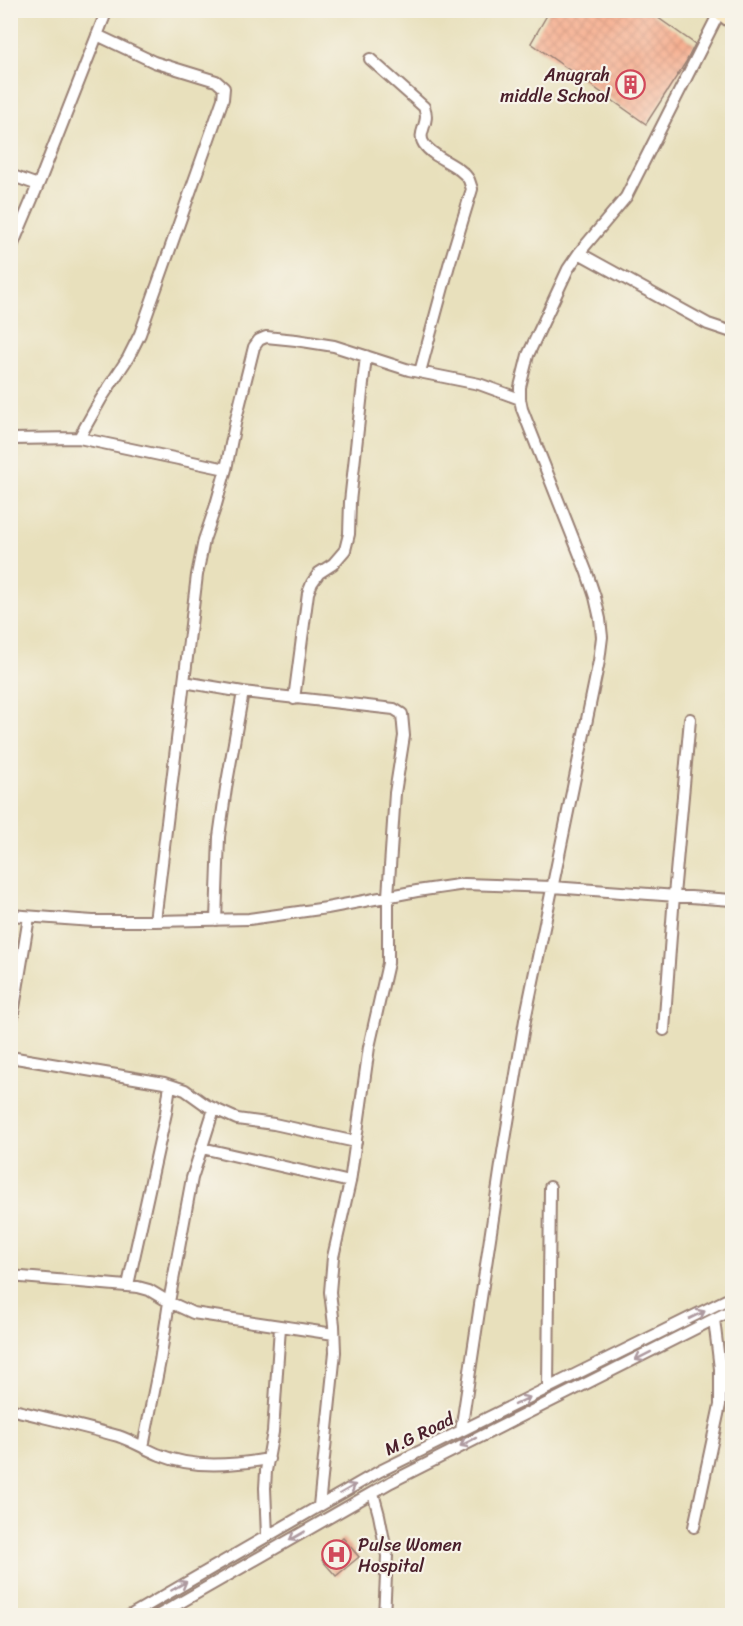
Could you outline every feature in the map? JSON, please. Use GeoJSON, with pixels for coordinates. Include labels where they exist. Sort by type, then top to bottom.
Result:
{"type":"FeatureCollection","features":[{"type":"Feature","properties":{"kind":"main road"},"geometry":{"type":"LineString","coordinates":[[720,11],[732,20]]}},
{"type":"Feature","properties":{"kind":"street"},"geometry":{"type":"LineString","coordinates":[[10,251],[107,10]]}},
{"type":"Feature","properties":{"kind":"street"},"geometry":{"type":"LineString","coordinates":[[461,1431],[525,1020],[602,637],[600,619],[587,573],[532,436],[520,399],[522,376],[528,355],[568,269],[626,197],[720,11]]}},
{"type":"Feature","properties":{"kind":"street"},"geometry":{"type":"LineString","coordinates":[[79,438],[140,334],[223,99],[224,88],[216,81],[154,62],[97,35]]}},
{"type":"Feature","properties":{"kind":"street"},"geometry":{"type":"LineString","coordinates":[[370,58],[424,107],[427,120],[421,135],[422,141],[434,154],[463,174],[469,180],[472,189],[420,372]]}},
{"type":"Feature","properties":{"kind":"street"},"geometry":{"type":"LineString","coordinates":[[10,175],[38,185]]}},
{"type":"Feature","properties":{"kind":"street"},"geometry":{"type":"LineString","coordinates":[[579,253],[708,324],[732,332]]}},
{"type":"Feature","properties":{"kind":"street"},"geometry":{"type":"LineString","coordinates":[[154,921],[197,576],[204,540],[226,469],[254,347],[259,340],[266,337],[334,346],[420,372],[479,384],[520,399]]}},
{"type":"Feature","properties":{"kind":"street"},"geometry":{"type":"LineString","coordinates":[[294,699],[308,593],[319,573],[333,564],[345,550],[349,534],[350,502],[366,356]]}},
{"type":"Feature","properties":{"kind":"street"},"geometry":{"type":"LineString","coordinates":[[10,439],[79,438],[226,469]]}},
{"type":"Feature","properties":{"kind":"street"},"geometry":{"type":"LineString","coordinates":[[184,682],[294,699],[335,701],[394,709],[402,714],[404,736],[395,793],[388,896],[388,963],[369,1047],[350,1182],[333,1257],[330,1292],[334,1334],[333,1367],[319,1506]]}},
{"type":"Feature","properties":{"kind":"street"},"geometry":{"type":"LineString","coordinates":[[216,920],[219,837],[243,692]]}},
{"type":"Feature","properties":{"kind":"street"},"geometry":{"type":"LineString","coordinates":[[664,1030],[690,719]]}},
{"type":"Feature","properties":{"kind":"street"},"geometry":{"type":"LineString","coordinates":[[10,915],[93,921],[249,919],[465,884],[552,887],[732,900]]}},
{"type":"Feature","properties":{"kind":"street"},"geometry":{"type":"LineString","coordinates":[[10,1032],[29,917]]}},
{"type":"Feature","properties":{"kind":"street"},"geometry":{"type":"LineString","coordinates":[[10,1057],[170,1084],[237,1119],[274,1124],[356,1142]]}},
{"type":"Feature","properties":{"kind":"street"},"geometry":{"type":"LineString","coordinates":[[128,1285],[170,1084]]}},
{"type":"Feature","properties":{"kind":"street"},"geometry":{"type":"LineString","coordinates":[[143,1447],[192,1178],[214,1109]]}},
{"type":"Feature","properties":{"kind":"street"},"geometry":{"type":"LineString","coordinates":[[202,1148],[350,1182]]}},
{"type":"Feature","properties":{"kind":"street"},"geometry":{"type":"LineString","coordinates":[[548,1388],[550,1187]]}},
{"type":"Feature","properties":{"kind":"street"},"geometry":{"type":"LineString","coordinates":[[10,1276],[128,1285],[150,1290],[169,1302],[200,1315],[334,1334]]}},
{"type":"Feature","properties":{"kind":"street","name":"M.G Road"},"geometry":{"type":"LineString","coordinates":[[129,1616],[372,1476],[732,1297]]}},
{"type":"Feature","properties":{"kind":"street","name":"M.G Road"},"geometry":{"type":"LineString","coordinates":[[157,1616],[375,1491],[732,1310]]}},
{"type":"Feature","properties":{"kind":"street"},"geometry":{"type":"LineString","coordinates":[[694,1527],[720,1405],[720,1369],[714,1319]]}},
{"type":"Feature","properties":{"kind":"street"},"geometry":{"type":"LineString","coordinates":[[267,1536],[265,1488],[273,1432],[280,1327]]}},
{"type":"Feature","properties":{"kind":"street"},"geometry":{"type":"LineString","coordinates":[[665,1331],[670,1342]]}},
{"type":"Feature","properties":{"kind":"street"},"geometry":{"type":"LineString","coordinates":[[10,1409],[119,1437],[172,1459],[207,1465],[231,1465],[268,1459]]}},
{"type":"Feature","properties":{"kind":"street"},"geometry":{"type":"LineString","coordinates":[[372,1476],[387,1556],[384,1616]]}},
{"type":"Feature","properties":{"kind":"building","name":"Anugrah middle School"},"geometry":{"type":"Polygon","coordinates":[[[550,10],[647,10],[695,44],[646,124],[531,43],[550,10]]]}},
{"type":"Feature","properties":{"kind":"building"},"geometry":{"type":"Polygon","coordinates":[[[343,1538],[359,1557],[336,1576],[322,1560],[328,1555],[326,1553],[343,1538]]]}},
{"type":"Feature","properties":{"kind":"place","name":"Anugrah middle School"},"geometry":{"type":"Point","coordinates":[631,85]}},
{"type":"Feature","properties":{"kind":"place","name":"Pulse Women Hospital"},"geometry":{"type":"Point","coordinates":[337,1555]}}]}
